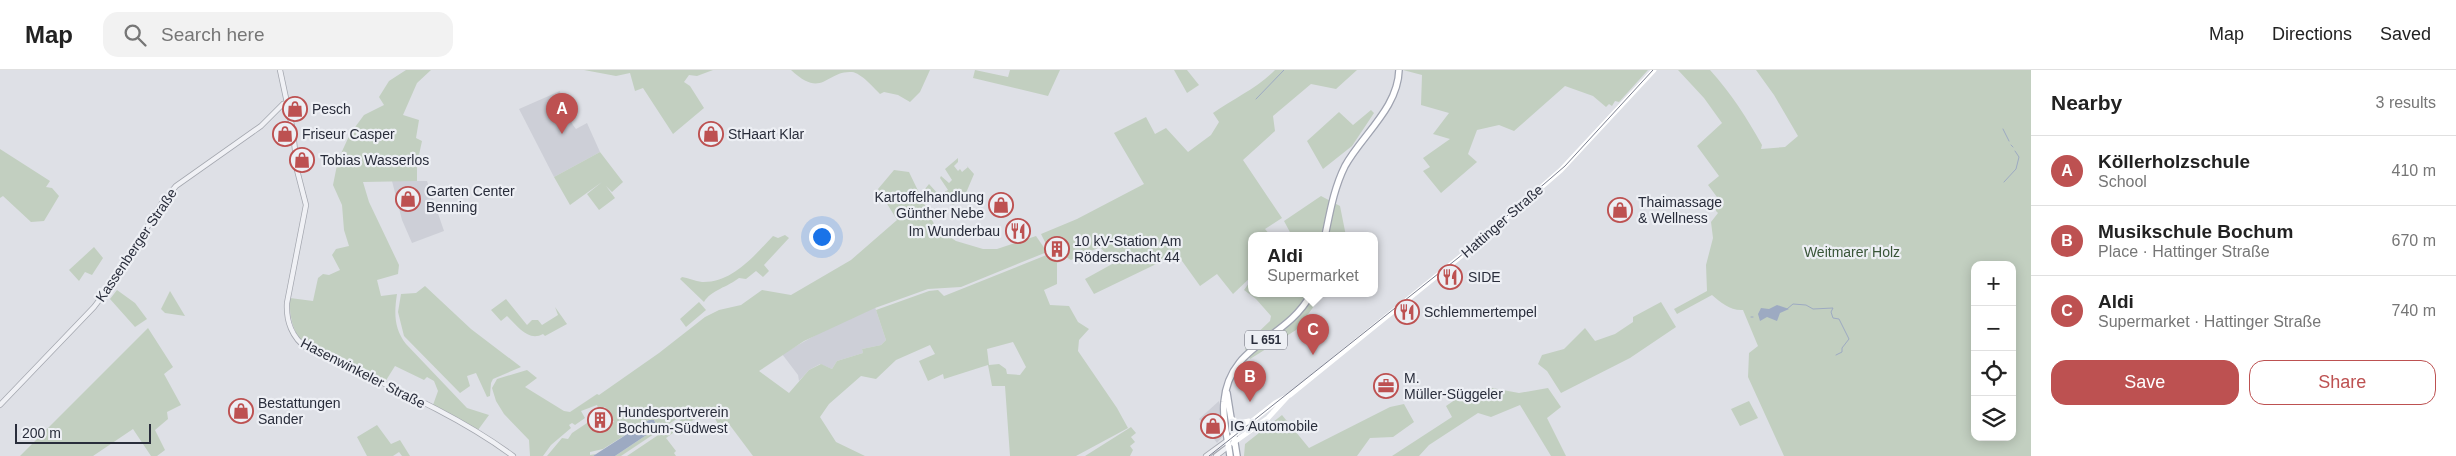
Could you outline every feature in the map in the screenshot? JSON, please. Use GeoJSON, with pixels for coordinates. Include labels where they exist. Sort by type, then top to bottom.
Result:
{"type":"FeatureCollection","features":[{"type":"Feature","properties":{"kind":"main road"},"geometry":{"type":"LineString","coordinates":[[1327,232],[1332,202],[1340,177],[1390,101],[1396,88],[1399,70]]}},
{"type":"Feature","properties":{"kind":"main road","name":"Hattinger Straße"},"geometry":{"type":"LineString","coordinates":[[1228,443],[1236,442],[1268,418],[1290,395],[1476,244],[1561,170],[1654,70]]}},
{"type":"Feature","properties":{"kind":"main road","name":"L 651"},"geometry":{"type":"LineString","coordinates":[[1230,456],[1224,403],[1230,375],[1237,364],[1288,322],[1301,309],[1308,297]]}},
{"type":"Feature","properties":{"kind":"main road"},"geometry":{"type":"LineString","coordinates":[[1226,389],[1237,456]]}},
{"type":"Feature","properties":{"kind":"main road","name":"Hattinger Straße"},"geometry":{"type":"LineString","coordinates":[[1228,443],[1234,434],[1252,420],[1275,403],[1290,395]]}},
{"type":"Feature","properties":{"kind":"main road"},"geometry":{"type":"LineString","coordinates":[[1232,419],[1239,423],[1252,420]]}},
{"type":"Feature","properties":{"kind":"street","name":"Hasenwinkeler Straße"},"geometry":{"type":"LineString","coordinates":[[280,70],[293,131],[297,170],[306,205],[287,303],[287,314],[294,336],[307,348],[452,417],[490,439],[513,456]]}},
{"type":"Feature","properties":{"kind":"street","name":"Kassenberger Straße"},"geometry":{"type":"LineString","coordinates":[[0,405],[94,307],[116,278],[162,203],[176,186],[260,126],[282,104],[287,103]]}},
{"type":"Feature","properties":{"kind":"street","name":"Hattinger Straße"},"geometry":{"type":"LineString","coordinates":[[1206,456],[1228,443]]}},
{"type":"Feature","properties":{"kind":"street","name":"Hattinger Straße"},"geometry":{"type":"LineString","coordinates":[[1216,456],[1228,443]]}},
{"type":"Feature","properties":{"kind":"shaded area"},"geometry":{"type":"Polygon","coordinates":[[[560,91],[563,106],[573,125],[576,129],[587,123],[600,152],[554,177],[519,109],[560,91]]]}},
{"type":"Feature","properties":{"kind":"shaded area"},"geometry":{"type":"Polygon","coordinates":[[[392,181],[427,181],[444,231],[412,243],[402,220],[392,181]]]}},
{"type":"Feature","properties":{"kind":"shaded area"},"geometry":{"type":"Polygon","coordinates":[[[875,307],[886,340],[881,345],[862,349],[863,353],[837,361],[832,369],[820,364],[809,370],[799,381],[798,375],[782,354],[832,326],[875,307]]]}},
{"type":"Feature","properties":{"kind":"shaded area","name":"IG Automobile"},"geometry":{"type":"Polygon","coordinates":[[[1219,401],[1223,436],[1217,443],[1199,419],[1219,401]]]}},
{"type":"Feature","properties":{"kind":"green space"},"geometry":{"type":"Polygon","coordinates":[[[406,70],[431,70],[417,83],[403,115],[419,120],[416,138],[422,141],[417,164],[417,181],[363,182],[369,202],[399,265],[398,274],[377,280],[381,296],[397,294],[395,308],[397,327],[406,344],[467,408],[489,415],[478,430],[433,405],[438,391],[434,381],[427,377],[424,380],[395,366],[385,382],[326,355],[304,342],[298,336],[291,317],[290,298],[313,301],[318,278],[323,274],[329,275],[340,270],[332,255],[336,249],[349,246],[344,230],[342,205],[333,185],[338,160],[350,134],[364,115],[384,105],[379,97],[389,81],[406,70]]]}},
{"type":"Feature","properties":{"kind":"green space"},"geometry":{"type":"Polygon","coordinates":[[[584,70],[713,70],[697,76],[689,75],[684,82],[690,86],[704,108],[673,134],[643,88],[635,91],[630,73],[616,76],[584,70]]]}},
{"type":"Feature","properties":{"kind":"green space"},"geometry":{"type":"Polygon","coordinates":[[[791,70],[930,70],[920,92],[910,102],[898,95],[884,92],[880,94],[856,73],[843,73],[824,82],[810,83],[791,70]]]}},
{"type":"Feature","properties":{"kind":"green space"},"geometry":{"type":"Polygon","coordinates":[[[975,70],[1008,77],[1010,70],[1060,70],[1048,96],[973,78],[975,70]]]}},
{"type":"Feature","properties":{"kind":"green space"},"geometry":{"type":"Polygon","coordinates":[[[1174,70],[1187,70],[1199,85],[1187,93],[1174,70]]]}},
{"type":"Feature","properties":{"kind":"green space"},"geometry":{"type":"Polygon","coordinates":[[[1275,70],[1357,70],[1336,89],[1311,84],[1273,116],[1275,131],[1243,160],[1282,218],[1265,229],[1268,232],[1248,232],[1248,280],[1233,294],[1217,274],[1200,286],[1177,254],[1094,294],[1085,279],[1114,263],[1100,247],[1071,260],[1047,246],[1041,234],[1077,219],[1144,184],[1114,133],[1146,117],[1155,134],[1166,128],[1188,152],[1211,135],[1219,122],[1213,113],[1268,77],[1275,70]]]}},
{"type":"Feature","properties":{"kind":"green space"},"geometry":{"type":"Polygon","coordinates":[[[1403,70],[1648,70],[1619,102],[1615,101],[1612,106],[1609,104],[1606,107],[1593,96],[1565,86],[1514,131],[1499,125],[1477,130],[1468,154],[1477,162],[1441,193],[1423,171],[1430,167],[1423,158],[1450,139],[1433,134],[1449,113],[1421,105],[1422,75],[1403,70]]]}},
{"type":"Feature","properties":{"kind":"green space","name":"Weitmarer Holz"},"geometry":{"type":"Polygon","coordinates":[[[1678,70],[1710,70],[1744,115],[1762,145],[1761,149],[1785,147],[1798,136],[1774,95],[1756,70],[2031,70],[2031,456],[1784,456],[1748,377],[1749,353],[1758,346],[1743,310],[1730,308],[1712,295],[1677,314],[1674,309],[1707,291],[1706,265],[1713,238],[1711,222],[1718,213],[1716,211],[1717,197],[1708,185],[1719,176],[1697,146],[1722,123],[1704,98],[1678,70]]]}},
{"type":"Feature","properties":{"kind":"green space"},"geometry":{"type":"Polygon","coordinates":[[[1371,110],[1374,113],[1352,146],[1323,169],[1307,141],[1339,112],[1353,125],[1371,110]]]}},
{"type":"Feature","properties":{"kind":"green space"},"geometry":{"type":"Polygon","coordinates":[[[0,149],[50,181],[46,187],[52,188],[59,196],[44,221],[31,222],[3,196],[0,198],[0,149]]]}},
{"type":"Feature","properties":{"kind":"green space"},"geometry":{"type":"Polygon","coordinates":[[[600,152],[623,182],[612,192],[606,186],[615,198],[599,210],[587,194],[602,182],[570,205],[554,177],[600,152]]]}},
{"type":"Feature","properties":{"kind":"green space"},"geometry":{"type":"Polygon","coordinates":[[[958,158],[958,162],[954,166],[958,171],[960,169],[962,172],[968,167],[974,174],[966,193],[953,205],[945,196],[939,201],[936,198],[930,203],[925,189],[929,184],[939,195],[948,190],[940,178],[941,176],[949,183],[952,180],[945,169],[958,158]]]}},
{"type":"Feature","properties":{"kind":"green space"},"geometry":{"type":"Polygon","coordinates":[[[894,170],[909,172],[936,228],[956,241],[983,249],[997,249],[1036,236],[1047,252],[961,287],[928,289],[875,308],[804,341],[759,371],[789,393],[809,370],[821,364],[832,369],[837,361],[863,353],[862,349],[881,345],[886,340],[876,310],[929,291],[938,290],[944,296],[1049,254],[1062,261],[1057,263],[1057,284],[1044,290],[1050,305],[1069,306],[1078,322],[1089,329],[1079,340],[1078,351],[1117,408],[1128,428],[1076,456],[1010,456],[1005,386],[992,386],[988,365],[944,379],[943,374],[928,381],[919,361],[935,354],[930,345],[896,360],[876,379],[861,376],[829,404],[820,417],[836,442],[865,456],[753,456],[729,424],[719,426],[711,411],[684,425],[666,438],[676,451],[674,453],[676,456],[627,456],[685,417],[684,414],[621,456],[615,456],[657,428],[654,420],[649,420],[603,449],[590,452],[590,455],[596,454],[593,456],[547,456],[562,438],[568,439],[572,433],[590,421],[598,428],[614,422],[605,407],[599,410],[597,405],[581,411],[585,418],[575,425],[572,423],[569,425],[571,428],[551,445],[543,456],[530,456],[529,440],[504,414],[496,401],[492,388],[497,379],[527,370],[537,378],[525,387],[564,411],[570,412],[597,394],[599,395],[659,353],[705,317],[719,310],[741,305],[762,290],[791,295],[851,260],[897,220],[878,189],[894,170]],[[1013,342],[987,349],[989,365],[999,364],[1006,369],[1007,374],[1020,375],[1026,367],[1013,342]]]}},
{"type":"Feature","properties":{"kind":"green space"},"geometry":{"type":"Polygon","coordinates":[[[1321,196],[1340,206],[1345,232],[1290,232],[1284,221],[1321,196]]]}},
{"type":"Feature","properties":{"kind":"green space"},"geometry":{"type":"Polygon","coordinates":[[[785,235],[789,238],[764,265],[769,271],[763,277],[756,271],[746,279],[739,278],[711,294],[704,302],[680,279],[682,277],[702,282],[723,278],[742,267],[773,236],[778,238],[785,235]]]}},
{"type":"Feature","properties":{"kind":"green space"},"geometry":{"type":"Polygon","coordinates":[[[94,247],[103,258],[92,275],[85,272],[79,281],[69,270],[94,247]]]}},
{"type":"Feature","properties":{"kind":"green space"},"geometry":{"type":"Polygon","coordinates":[[[1248,284],[1248,293],[1244,290],[1248,284]]]}},
{"type":"Feature","properties":{"kind":"green space"},"geometry":{"type":"Polygon","coordinates":[[[425,286],[471,329],[521,367],[493,379],[490,396],[487,397],[476,373],[467,376],[470,386],[460,393],[404,336],[398,312],[401,294],[416,293],[425,286]]]}},
{"type":"Feature","properties":{"kind":"green space"},"geometry":{"type":"Polygon","coordinates":[[[117,290],[135,303],[147,319],[135,327],[110,299],[117,290]]]}},
{"type":"Feature","properties":{"kind":"green space"},"geometry":{"type":"Polygon","coordinates":[[[170,291],[185,316],[165,313],[161,309],[170,291]]]}},
{"type":"Feature","properties":{"kind":"green space"},"geometry":{"type":"Polygon","coordinates":[[[1253,297],[1321,297],[1296,330],[1250,359],[1245,349],[1252,344],[1250,340],[1270,321],[1271,316],[1253,297]]]}},
{"type":"Feature","properties":{"kind":"green space"},"geometry":{"type":"Polygon","coordinates":[[[506,299],[527,325],[532,320],[538,320],[542,325],[558,315],[555,307],[567,324],[545,336],[543,334],[533,336],[528,334],[507,316],[501,321],[491,310],[506,299]]]}},
{"type":"Feature","properties":{"kind":"green space"},"geometry":{"type":"Polygon","coordinates":[[[699,302],[706,310],[686,327],[680,319],[699,302]]]}},
{"type":"Feature","properties":{"kind":"green space"},"geometry":{"type":"Polygon","coordinates":[[[1661,302],[1676,327],[1630,358],[1561,393],[1547,371],[1538,364],[1542,355],[1564,349],[1585,328],[1595,341],[1615,334],[1633,322],[1633,317],[1661,302]]]}},
{"type":"Feature","properties":{"kind":"green space"},"geometry":{"type":"Polygon","coordinates":[[[148,328],[173,367],[164,374],[181,405],[167,412],[168,419],[155,430],[165,450],[157,456],[151,456],[133,429],[93,456],[20,456],[148,328]]]}},
{"type":"Feature","properties":{"kind":"green space"},"geometry":{"type":"Polygon","coordinates":[[[1492,388],[1519,393],[1548,388],[1561,407],[1547,418],[1566,456],[1551,456],[1520,405],[1491,417],[1478,413],[1429,445],[1419,456],[1392,456],[1452,417],[1446,406],[1468,391],[1492,388]]]}},
{"type":"Feature","properties":{"kind":"green space"},"geometry":{"type":"Polygon","coordinates":[[[1749,401],[1758,418],[1740,426],[1731,409],[1749,401]]]}},
{"type":"Feature","properties":{"kind":"green space"},"geometry":{"type":"Polygon","coordinates":[[[1404,404],[1414,422],[1393,437],[1370,438],[1357,456],[1244,456],[1245,444],[1282,415],[1309,448],[1390,407],[1404,404]]]}},
{"type":"Feature","properties":{"kind":"green space"},"geometry":{"type":"Polygon","coordinates":[[[377,425],[391,444],[400,440],[410,456],[402,456],[399,452],[393,456],[367,456],[357,437],[377,425]]]}},
{"type":"Feature","properties":{"kind":"green space"},"geometry":{"type":"Polygon","coordinates":[[[1131,427],[1136,433],[1131,437],[1135,442],[1130,446],[1133,450],[1130,456],[1085,456],[1131,427]]]}},
{"type":"Feature","properties":{"kind":"water"},"geometry":{"type":"Polygon","coordinates":[[[1777,305],[1789,309],[1780,313],[1777,321],[1767,317],[1760,321],[1758,314],[1761,308],[1769,309],[1777,305]]]}},
{"type":"Feature","properties":{"kind":"water"},"geometry":{"type":"Polygon","coordinates":[[[649,420],[654,420],[657,428],[615,456],[593,456],[649,420]]]}},
{"type":"Feature","properties":{"kind":"waterway"},"geometry":{"type":"LineString","coordinates":[[1256,99],[1284,70]]}},
{"type":"Feature","properties":{"kind":"waterway"},"geometry":{"type":"LineString","coordinates":[[2003,129],[2009,141]]}},
{"type":"Feature","properties":{"kind":"waterway"},"geometry":{"type":"LineString","coordinates":[[2004,182],[2016,169],[2019,157],[2015,151]]}},
{"type":"Feature","properties":{"kind":"waterway"},"geometry":{"type":"LineString","coordinates":[[1787,309],[1793,304],[1806,305],[1813,309],[1833,308],[1831,312],[1833,318],[1839,319],[1849,339],[1842,348],[1842,352],[1836,355]]}},
{"type":"Feature","properties":{"kind":"tram line"},"geometry":{"type":"LineString","coordinates":[[1209,456],[1458,258],[1565,166],[1653,70]]}},
{"type":"Feature","properties":{"kind":"place","name":"Pesch"},"geometry":{"type":"Point","coordinates":[295,109]}},
{"type":"Feature","properties":{"kind":"place","name":"Friseur Casper"},"geometry":{"type":"Point","coordinates":[285,134]}},
{"type":"Feature","properties":{"kind":"place","name":"Köllerholzschule"},"geometry":{"type":"Point","coordinates":[562,134]}},
{"type":"Feature","properties":{"kind":"place","name":"StHaart Klar"},"geometry":{"type":"Point","coordinates":[711,134]}},
{"type":"Feature","properties":{"kind":"place","name":"Tobias Wasserlos"},"geometry":{"type":"Point","coordinates":[302,160]}},
{"type":"Feature","properties":{"kind":"place","name":"Garten Center Benning"},"geometry":{"type":"Point","coordinates":[408,199]}},
{"type":"Feature","properties":{"kind":"place","name":"Kartoffelhandlung Günther Nebe"},"geometry":{"type":"Point","coordinates":[1001,205]}},
{"type":"Feature","properties":{"kind":"place","name":"Thaimassage & Wellness"},"geometry":{"type":"Point","coordinates":[1620,210]}},
{"type":"Feature","properties":{"kind":"place","name":"Im Wunderbau"},"geometry":{"type":"Point","coordinates":[1018,231]}},
{"type":"Feature","properties":{"kind":"place","name":"10 kV-Station Am Röderschacht 44"},"geometry":{"type":"Point","coordinates":[1057,249]}},
{"type":"Feature","properties":{"kind":"place","name":"SIDE"},"geometry":{"type":"Point","coordinates":[1450,277]}},
{"type":"Feature","properties":{"kind":"place","name":"Schlemmertempel"},"geometry":{"type":"Point","coordinates":[1407,312]}},
{"type":"Feature","properties":{"kind":"place","name":"Aldi"},"geometry":{"type":"Point","coordinates":[1313,355]}},
{"type":"Feature","properties":{"kind":"place","name":"M. Müller-Süggeler"},"geometry":{"type":"Point","coordinates":[1386,386]}},
{"type":"Feature","properties":{"kind":"place","name":"Musikschule Bochum"},"geometry":{"type":"Point","coordinates":[1250,402]}},
{"type":"Feature","properties":{"kind":"place","name":"Bestattungen Sander"},"geometry":{"type":"Point","coordinates":[241,411]}},
{"type":"Feature","properties":{"kind":"place","name":"Hundesportverein Bochum-Südwest"},"geometry":{"type":"Point","coordinates":[600,420]}},
{"type":"Feature","properties":{"kind":"place","name":"IG Automobile"},"geometry":{"type":"Point","coordinates":[1213,426]}}]}
